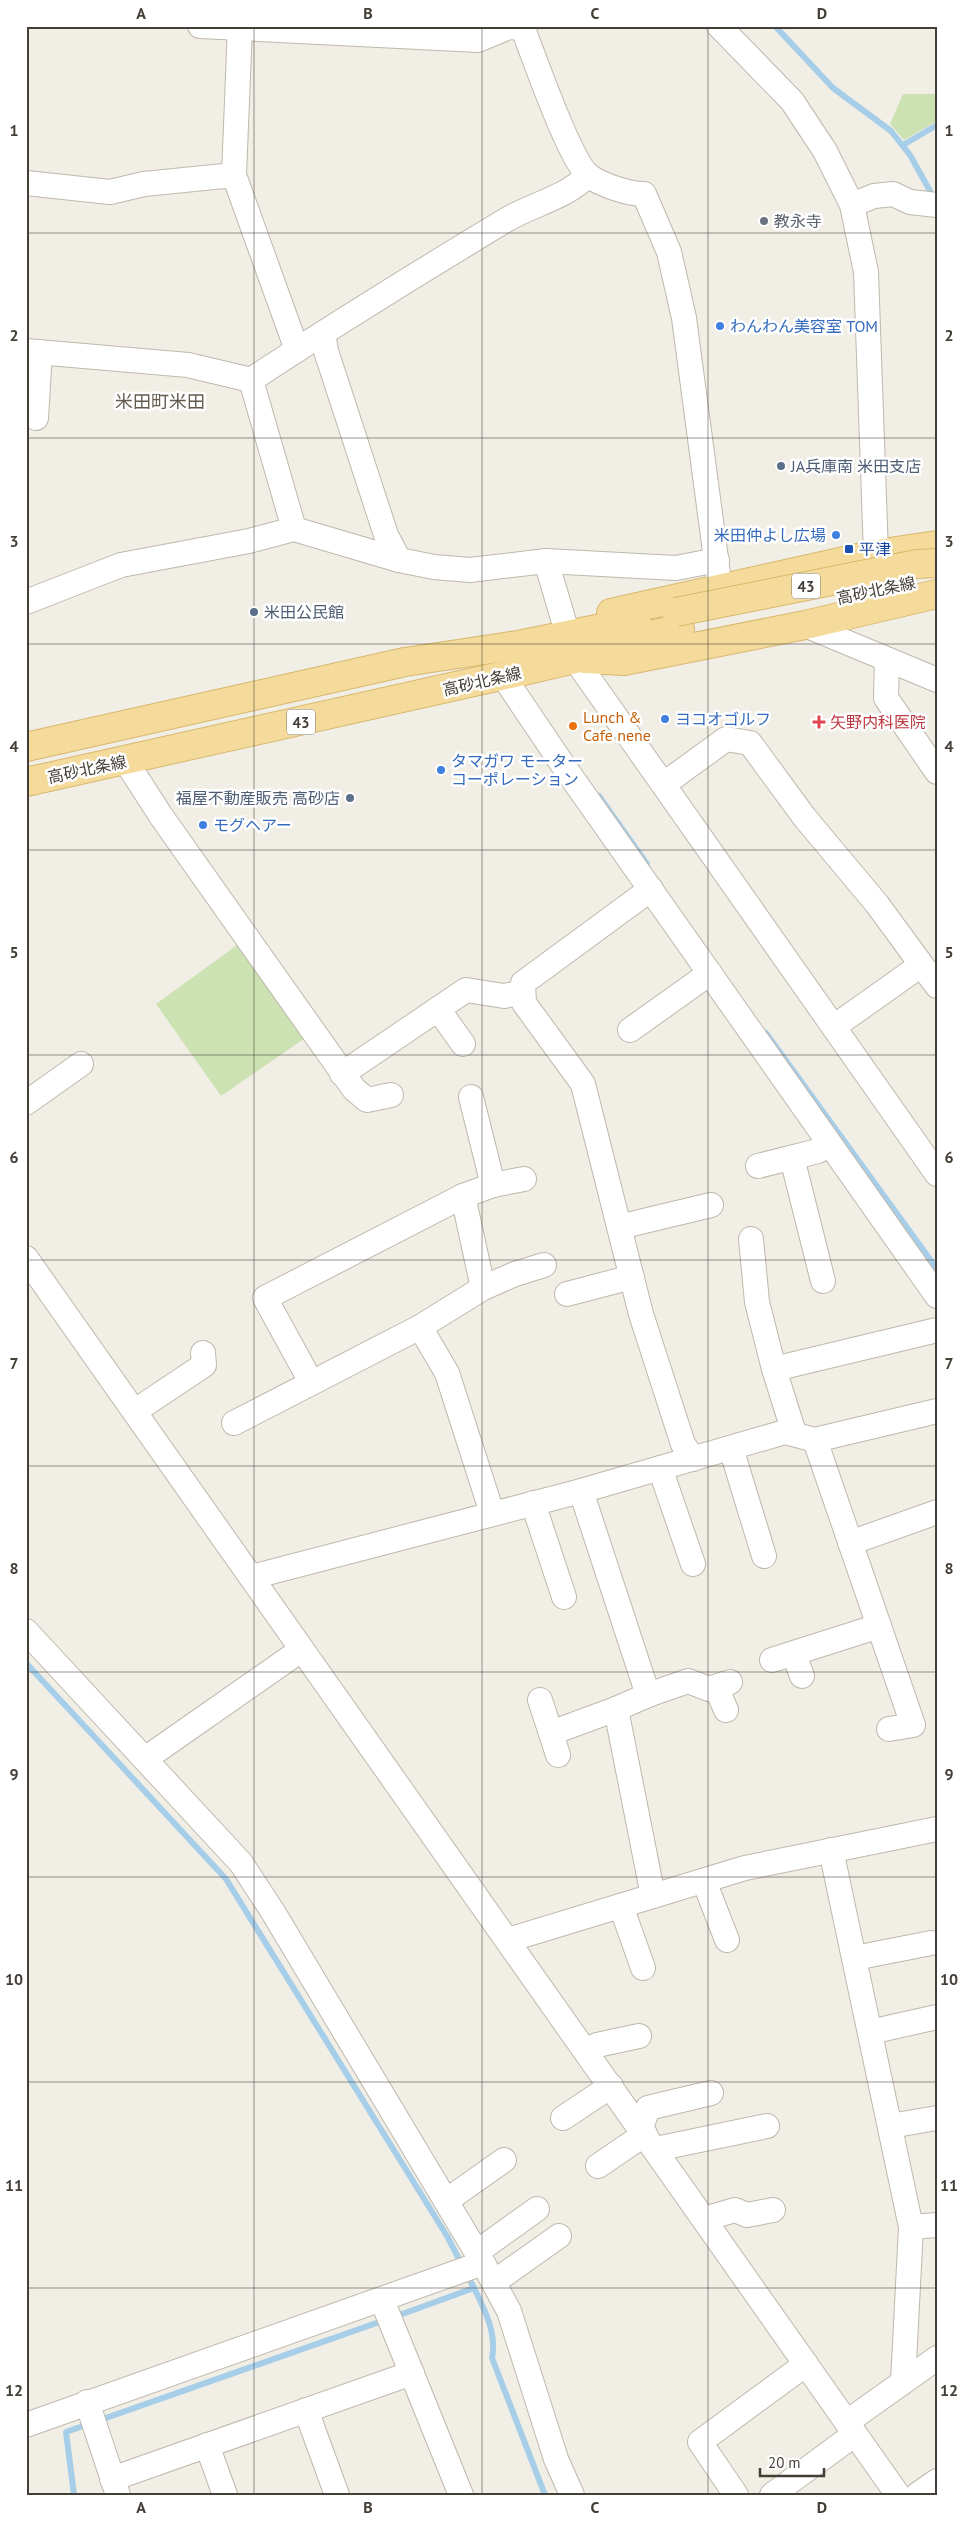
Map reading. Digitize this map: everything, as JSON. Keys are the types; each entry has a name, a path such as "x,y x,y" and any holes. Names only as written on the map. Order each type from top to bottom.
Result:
{"main road":[{"path":"571,647 614,612 876,554 937,544"},
{"name":"高砂北条線","path":"26,747 405,662 518,645 571,647 620,641 678,621 917,564 937,563"},
{"name":"高砂北条線","path":"678,621 937,576"},
{"path":"571,647 624,661 805,625 937,594"},
{"name":"高砂北条線","path":"26,782 504,676 571,647"}],"street":[{"path":"200,26 367,30 478,40 509,27 524,27 572,148 588,175 626,192 644,194 669,252 684,318 717,560 719,588"},
{"path":"719,26 792,101 825,151 852,205 866,272 876,554 886,605"},
{"path":"240,27 234,175 297,350"},
{"path":"26,183 110,192 144,184 234,175"},
{"path":"36,418 33,351 188,364 251,380 388,290 515,214 577,187 588,175"},
{"path":"852,205 874,196 893,194 910,202 937,205"},
{"path":"323,333 326,351 386,535 399,560"},
{"path":"251,380 294,529"},
{"path":"26,602 121,564 249,542 294,529 399,560 434,567 470,570 546,561 676,568 717,560"},
{"path":"546,561 571,647 664,784 937,1174"},
{"path":"805,625 937,680"},
{"path":"887,660 886,698 937,772"},
{"path":"504,676 565,768 937,1296"},
{"path":"664,784 726,739 750,743 805,818 877,904 937,986"},
{"path":"125,760 166,824 342,1074 358,1094 367,1100 391,1095"},
{"path":"651,889 523,983 522,992 524,1002 583,1084 641,1314 683,1444 693,1459"},
{"path":"835,1026 921,965"},
{"path":"630,1030 710,973"},
{"path":"342,1074 466,990 504,996 522,992"},
{"path":"438,1009 463,1044"},
{"path":"26,1103 81,1064"},
{"path":"471,1097 493,1185"},
{"path":"758,1166 818,1150 829,1144"},
{"path":"792,1158 823,1281"},
{"path":"311,1382 265,1298 463,1196 493,1185 524,1179"},
{"path":"463,1196 483,1288"},
{"path":"620,1227 711,1205"},
{"path":"751,1239 757,1302 774,1369 805,1436 850,1543 913,1725 889,1729"},
{"path":"26,1258 898,2495"},
{"path":"234,1423 420,1327 483,1288 515,1274 544,1265"},
{"path":"567,1294 632,1276"},
{"path":"420,1327 447,1373 492,1513"},
{"path":"774,1369 937,1330"},
{"path":"134,1411 204,1365 202,1352"},
{"path":"252,1577 582,1490 785,1432 805,1436 937,1411"},
{"path":"731,1448 764,1556"},
{"path":"660,1468 693,1564"},
{"path":"582,1490 648,1695"},
{"path":"532,1503 564,1597"},
{"path":"850,1543 937,1512"},
{"path":"789,1663 878,1626"},
{"path":"26,1631 241,1863 485,2266 509,2311 556,2458 572,2495"},
{"path":"145,1760 301,1650"},
{"path":"552,1733 688,1681 709,1690 723,1684 726,1710"},
{"path":"540,1700 558,1755"},
{"path":"616,1709 653,1896"},
{"path":"508,1940 704,1880 782,1859 937,1829"},
{"path":"831,1850 911,2227 902,2382"},
{"path":"704,1880 727,1940"},
{"path":"621,1906 642,1968"},
{"path":"854,1958 931,1943"},
{"path":"870,2032 937,2017"},
{"path":"586,2051 597,2045 639,2036"},
{"path":"563,2118 611,2086"},
{"path":"647,2137 648,2108 711,2093"},
{"path":"890,2126 937,2118"},
{"path":"598,2166 647,2137 767,2126"},
{"path":"446,2201 504,2160"},
{"path":"485,2266 536,2209"},
{"path":"704,2219 734,2210 747,2215 773,2210"},
{"path":"911,2227 937,2225"},
{"path":"26,2425 87,2402 387,2313 485,2266 559,2236"},
{"path":"387,2313 461,2495"},
{"path":"772,2495 902,2382 937,2358"},
{"path":"736,2495 700,2442 806,2364"},
{"path":"87,2402 115,2487 207,2445 412,2372"},
{"path":"306,2410 336,2495"},
{"path":"207,2445 225,2495"},
{"path":"918,2495 937,2481"}],"green space":[{"path":"903,94 937,94 937,121 904,140 890,124"},
{"path":"244,940 311,1034 221,1096 156,1004"}],"waterway":[{"path":"775,26 833,88 891,131 910,155 930,191"},
{"path":"903,145 937,125"},
{"path":"599,796 647,864"},
{"path":"766,1033 937,1269"},
{"path":"26,1663 226,1879 447,2236 474,2288 394,2317"},
{"path":"474,2288 486,2313 491,2331 493,2340 492,2358 545,2495"},
{"path":"74,2495 66,2432 385,2320"}],"place":[{"name":"教永寺","path":"764,221"},
{"name":"わんわん美容室 TOM","path":"720,326"},
{"name":"JA兵庫南 米田支店","path":"781,466"},
{"name":"米田仲よし広場","path":"836,535"},
{"name":"平津","path":"849,549"},
{"name":"米田公民館","path":"254,612"},
{"name":"ヨコオゴルフ","path":"665,719"},
{"name":"矢野内科医院","path":"819,722"},
{"name":"Lunch & Cafe nene","path":"573,726"},
{"name":"タマガワ モーター コーポレーション","path":"441,770"},
{"name":"福屋不動産販売 高砂店","path":"350,798"},
{"name":"モグヘアー","path":"203,825"}],"district":[{"name":"米田町米田","path":"160,401"}]}
